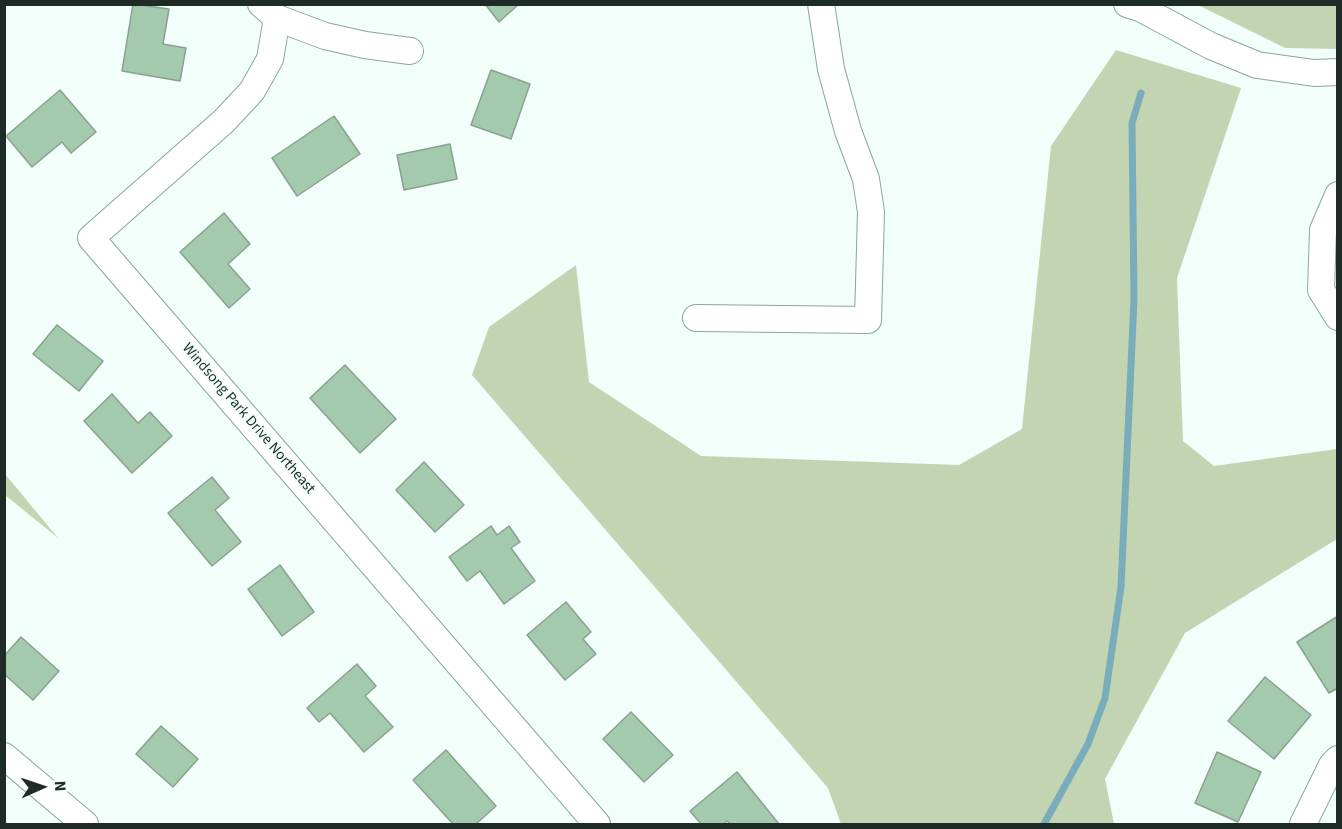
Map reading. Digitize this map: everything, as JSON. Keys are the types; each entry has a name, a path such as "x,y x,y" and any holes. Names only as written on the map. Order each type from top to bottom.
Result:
{"street":[{"path":"696,318 868,320 871,212 866,180 845,121 831,69 820,4"},
{"path":"1127,4 1140,8 1211,46 1257,65 1314,73 1338,72"},
{"path":"269,11 325,36 365,45 410,51"},
{"name":"Windsong Park Drive Northeast","path":"269,11 270,59 252,91 224,121 91,238 597,825"},
{"path":"1338,195 1323,230 1321,290 1338,317"},
{"path":"4,756 85,825"},
{"path":"1303,825 1332,765 1338,759"}],"green space":[{"path":"1198,5 1337,5 1337,49 1285,48"},
{"path":"1116,50 1241,88 1177,278 1183,441 1214,466 1337,449 1337,539 1185,633 1105,779 1114,824 841,824 828,788 472,375 489,327 576,265 589,382 701,456 959,465 1022,429 1051,146"},
{"path":"5,474 58,538 5,495"}],"building":[{"path":"133,4 169,9 163,44 186,48 180,81 122,71"},
{"path":"485,4 519,4 499,22"},
{"path":"491,70 530,84 511,139 471,125"},
{"path":"60,90 96,132 71,153 62,142 32,167 6,136"},
{"path":"334,116 360,154 297,196 272,158"},
{"path":"450,144 457,179 404,190 397,155"},
{"path":"224,213 250,244 228,264 250,289 229,308 180,252"},
{"path":"57,325 103,361 79,391 33,354"},
{"path":"345,365 396,419 360,453 310,398"},
{"path":"112,394 138,423 150,412 172,436 132,473 84,421"},
{"path":"424,462 464,505 435,532 396,490"},
{"path":"212,477 229,498 215,510 241,542 212,566 168,513"},
{"path":"491,526 497,535 509,526 520,542 511,548 535,581 504,604 480,571 467,581 449,557"},
{"path":"280,565 314,612 282,636 248,589"},
{"path":"566,602 591,632 583,639 596,654 565,680 527,635"},
{"path":"1338,616 1338,688 1329,693 1297,642"},
{"path":"21,637 59,671 33,700 4,674 4,656"},
{"path":"357,664 376,686 365,696 393,727 364,752 330,713 319,722 307,708"},
{"path":"1265,677 1311,715 1274,759 1228,721"},
{"path":"631,712 673,755 644,782 603,739"},
{"path":"161,726 198,759 173,787 136,754"},
{"path":"446,750 496,806 476,824 453,824 413,780"},
{"path":"1217,752 1261,772 1238,822 1195,803"},
{"path":"737,772 779,824 730,824 727,821 723,824 701,824 690,811"}],"waterway":[{"path":"1044,824 1088,744 1105,698 1121,587 1134,299 1132,123 1141,93"}]}
